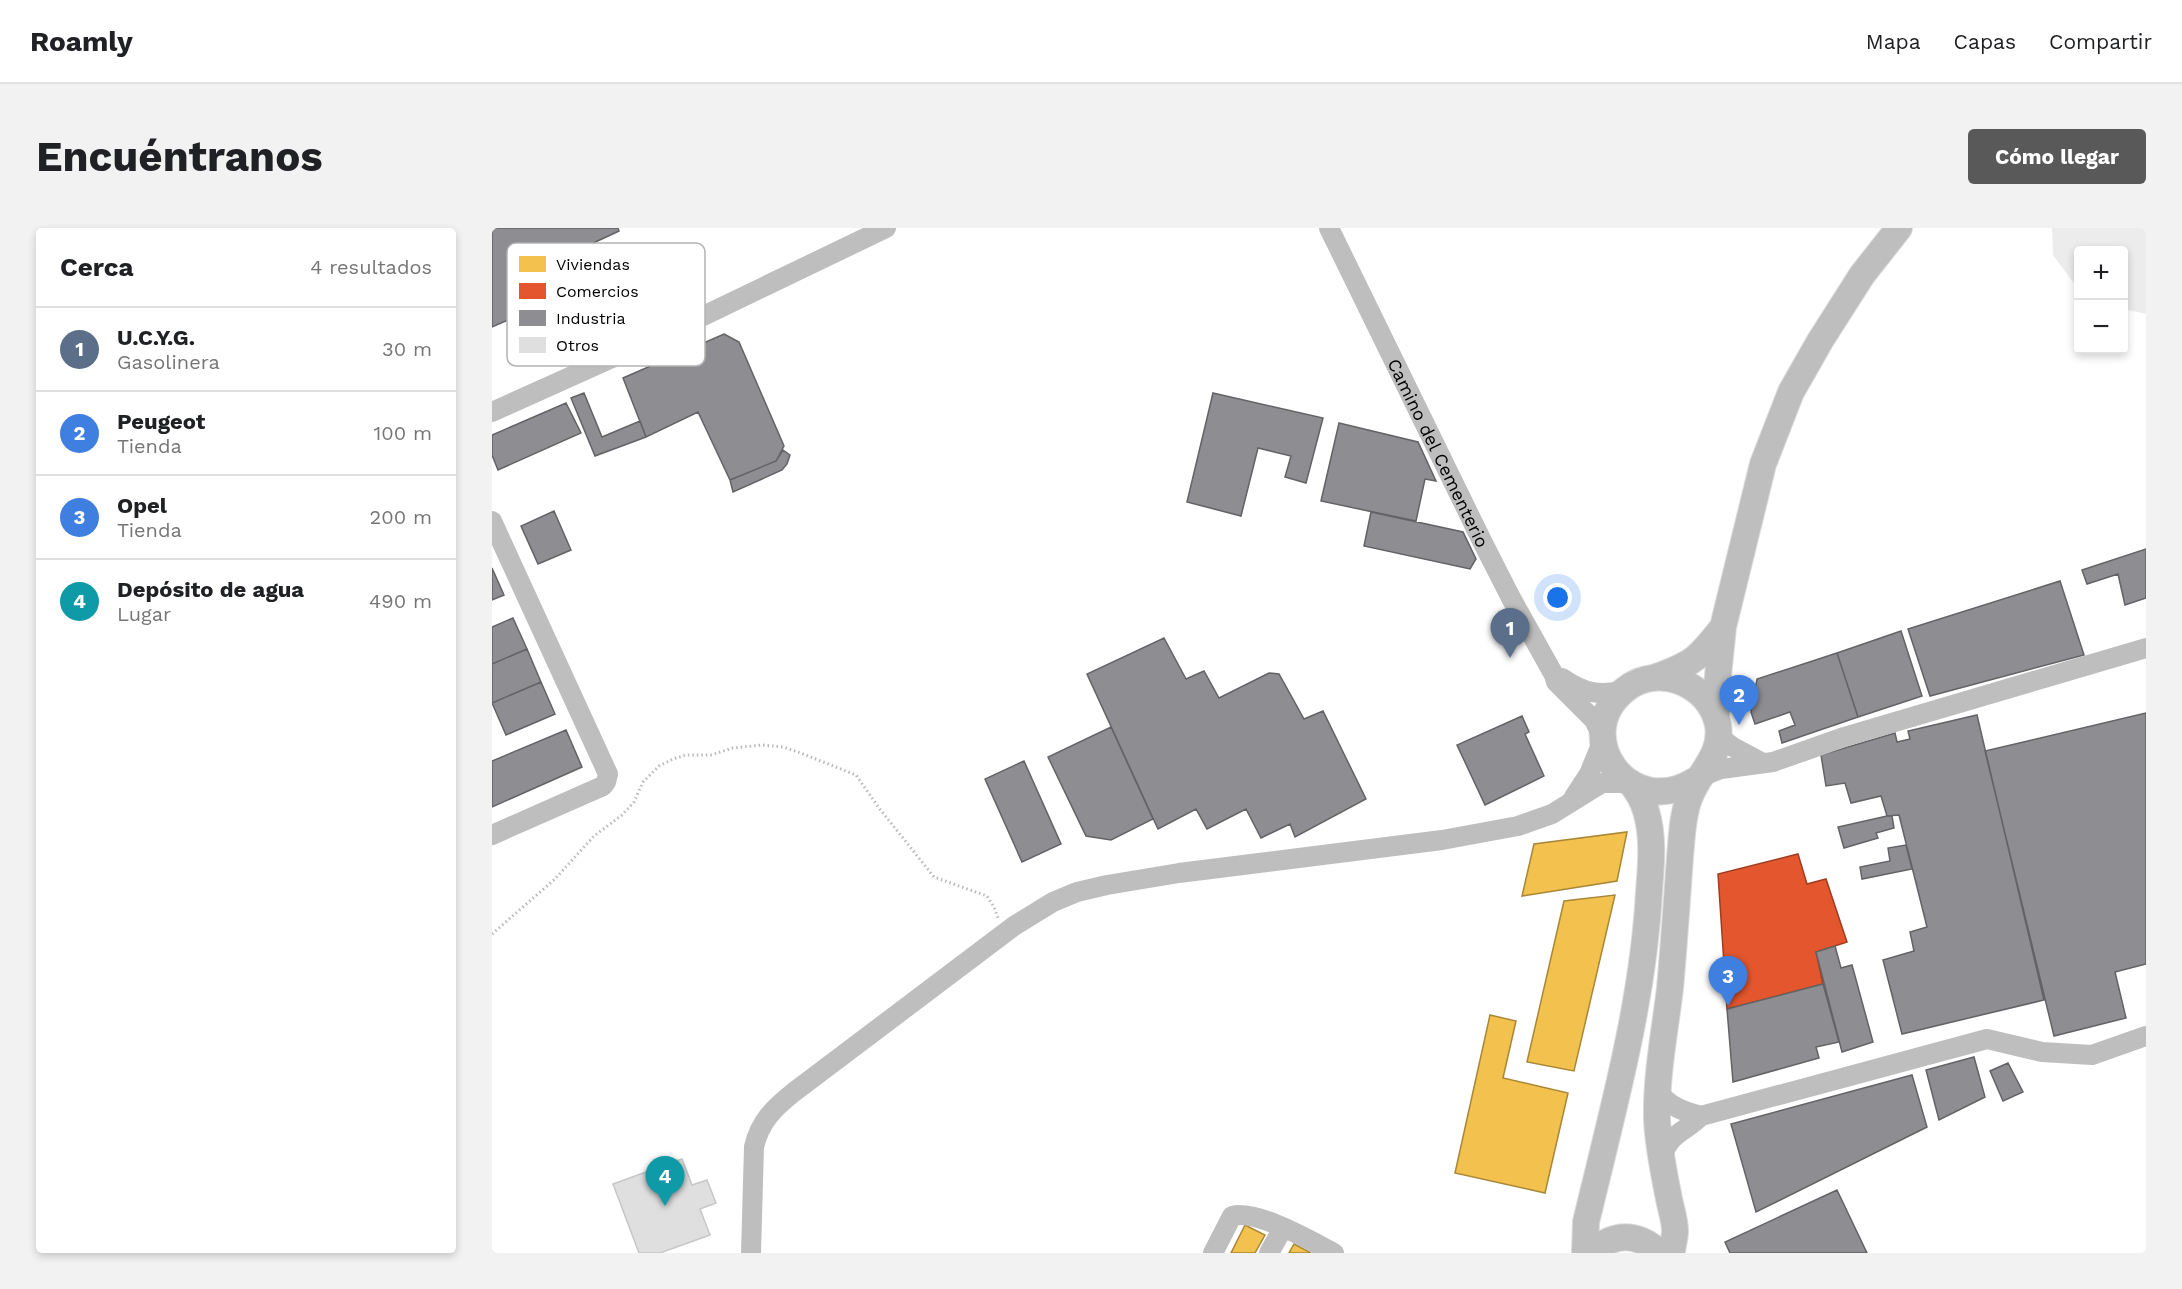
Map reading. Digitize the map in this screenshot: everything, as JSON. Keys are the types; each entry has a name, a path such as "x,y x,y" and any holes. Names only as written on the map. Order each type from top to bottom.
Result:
{"main road":[{"path":"1724,627 1692,662 1644,679 1626,689 1611,706 1606,717 1603,739 1606,753 1612,765 1630,783 1641,789 1664,792 1686,786 1708,768 1716,753 1724,627 1763,464 1791,392 1820,341 1862,275 1899,228"},
{"path":"1655,677 1674,679 1692,686 1702,695 1717,727"},
{"path":"1676,1246 1657,1118 1658,1092 1670,988 1684,817 1697,779"},
{"path":"1574,1253 1586,1222 1629,1038 1644,955 1651,866 1650,836 1646,811 1641,798 1630,783"},
{"path":"1585,1253 1586,1222"},
{"path":"1591,1253 1601,1244 1626,1237 1651,1244 1660,1253"}],"street":[{"path":"705,315 886,228"},
{"name":"Camino del Cementerio","path":"1329,228 1486,550 1556,682 1594,720 1603,739"},
{"path":"492,412 594,366"},
{"path":"492,521 608,774 603,786 492,835"},
{"path":"1697,779 1721,769 1763,763 2146,648"},
{"path":"1554,675 1573,686 1592,693 1613,693 1626,689"},
{"path":"1717,727 1733,747 1763,763"},
{"path":"1571,802 1589,774 1603,739"},
{"path":"752,1253 754,1147 757,1135 769,1114 794,1092 1004,933 1037,911 1077,892 1107,885 1179,873 1442,840 1518,826 1551,814 1602,783 1630,783"},
{"path":"1662,1157 1665,1148 1676,1134 1701,1116 1987,1039 2042,1052 2092,1055 2146,1036"},
{"path":"1658,1092 1677,1108 1701,1116"},
{"path":"1213,1253 1232,1216 1241,1214 1282,1228 1329,1252"},
{"path":"1269,1253 1282,1228"}],"path":[{"path":"492,934 555,879 567,863 594,836 622,815 634,802 643,782 659,766 686,756 711,755 733,748 762,745 783,747 856,775 934,877 987,896 1004,933"}],"shaded area":[{"path":"2052,228 2146,228 2146,314 2128,310 2128,246 2074,246 2074,284 2053,255"}],"building: Viviendas":[{"path":"1627,832 1617,881 1522,896 1534,844"},
{"path":"1615,895 1574,1071 1527,1062 1564,901"},
{"path":"1490,1015 1516,1021 1503,1078 1568,1093 1545,1193 1455,1173"},
{"path":"1245,1225 1265,1235 1255,1253 1231,1253"},
{"path":"1294,1244 1311,1253 1289,1253"}],"building: Comercios":[{"path":"1798,854 1807,884 1826,879 1847,942 1816,952 1823,984 1727,1009 1718,874"}],"building: Industria":[{"path":"492,228 618,228 619,231 593,243 507,243 507,320 492,327"},
{"path":"724,334 739,342 784,446 776,461 730,480 698,412 646,437 623,378 651,366 705,366 705,342"},
{"path":"584,393 602,437 640,421 646,437 595,456 571,398"},
{"path":"1213,393 1323,418 1306,483 1285,477 1291,456 1258,448 1241,516 1187,502"},
{"path":"566,403 581,433 498,470 492,455 492,435"},
{"path":"1339,423 1418,442 1436,481 1425,479 1416,521 1321,501"},
{"path":"783,450 790,455 782,470 733,492 730,480 776,461"},
{"path":"554,511 571,550 538,564 521,526"},
{"path":"1371,512 1463,532 1476,559 1470,569 1364,546"},
{"path":"2146,549 2146,598 2125,605 2118,574 2087,584 2082,570"},
{"path":"492,568 504,595 492,600"},
{"path":"2060,581 2084,655 1930,696 1908,629"},
{"path":"513,618 527,649 492,664 492,627"},
{"path":"1901,631 1922,696 1858,717 1837,653"},
{"path":"1164,638 1186,679 1204,671 1219,698 1269,673 1279,674 1304,719 1323,711 1366,799 1295,837 1290,824 1261,838 1246,809 1207,829 1196,809 1158,829 1087,674"},
{"path":"527,649 541,682 492,703 492,664"},
{"path":"1837,653 1858,717 1782,743 1779,731 1795,725 1790,712 1755,724 1751,712 1757,679"},
{"path":"541,682 555,714 506,735 492,703"},
{"path":"2146,713 2146,964 2115,972 2126,1018 2054,1036 1985,751"},
{"path":"1977,715 2044,1000 1902,1034 1883,960 1914,951 1910,932 1927,927 1899,815 1887,816 1881,796 1851,803 1845,783 1826,786 1821,755 1895,733 1897,742 1910,739 1908,731"},
{"path":"1522,716 1529,732 1525,734 1544,776 1485,805 1457,745"},
{"path":"1111,727 1153,819 1111,840 1086,836 1048,757"},
{"path":"566,730 582,767 492,807 492,761"},
{"path":"1024,761 1061,844 1022,862 985,779"},
{"path":"1892,816 1894,828 1876,833 1878,838 1844,848 1838,827"},
{"path":"1906,845 1912,869 1862,879 1860,867 1890,861 1888,848"},
{"path":"1835,946 1841,968 1852,965 1873,1042 1842,1052 1816,952"},
{"path":"1823,984 1839,1042 1816,1047 1819,1058 1733,1082 1727,1009"},
{"path":"1974,1057 1985,1097 1939,1120 1926,1070"},
{"path":"2008,1063 2023,1092 2003,1101 1990,1071"},
{"path":"1912,1075 1927,1127 1756,1212 1731,1124"},
{"path":"1837,1190 1867,1253 1730,1253 1725,1242"}],"building: Otros":[{"path":"682,1159 692,1185 707,1180 716,1203 700,1209 710,1235 660,1253 639,1253 613,1184"}],"place":[{"name":"U.C.Y.G.","path":"1510,658"},
{"name":"Peugeot","path":"1739,725"},
{"name":"Opel","path":"1728,1006"},
{"name":"Depósito de agua","path":"665,1206"}]}
